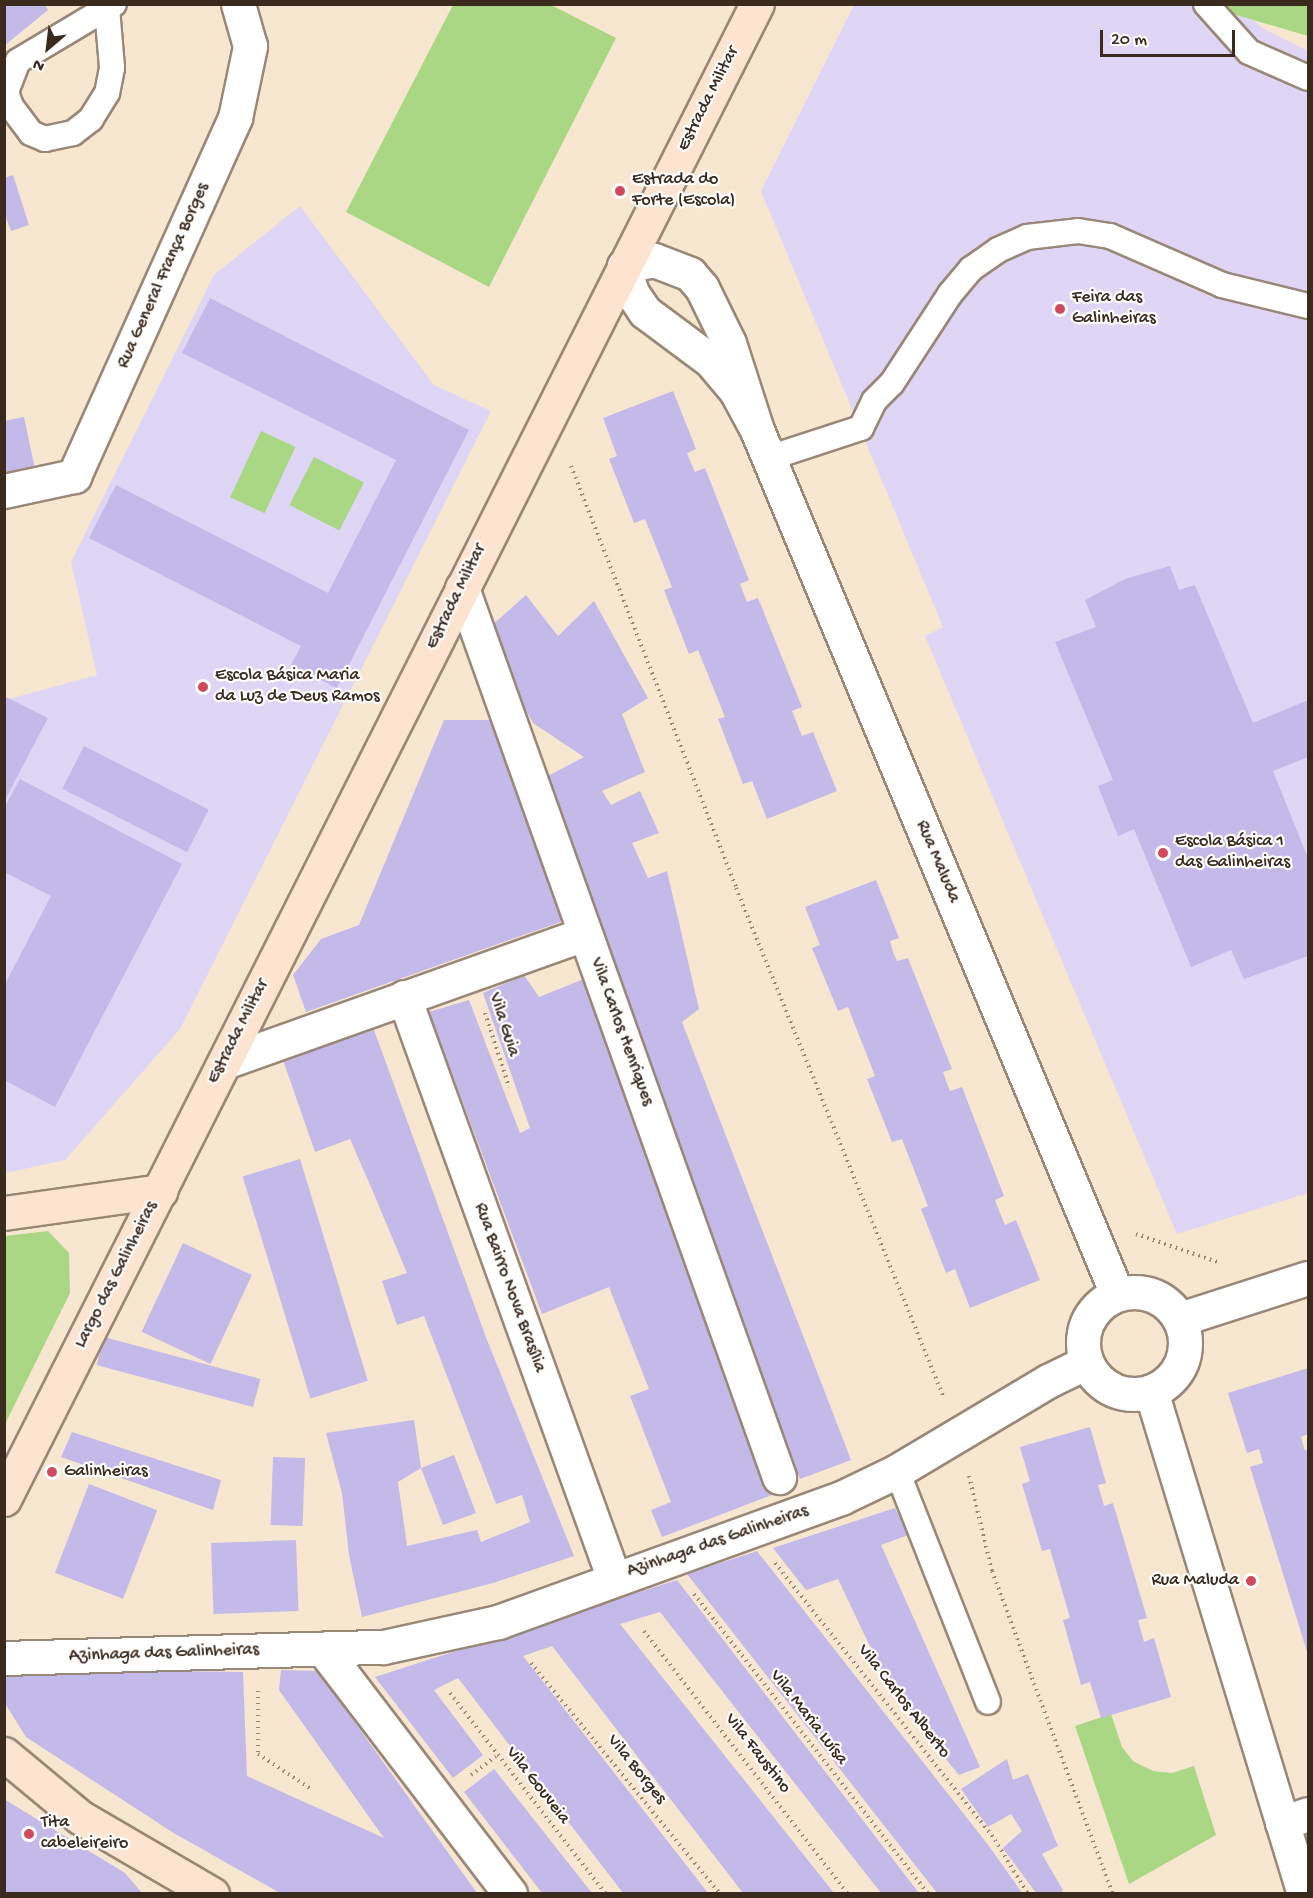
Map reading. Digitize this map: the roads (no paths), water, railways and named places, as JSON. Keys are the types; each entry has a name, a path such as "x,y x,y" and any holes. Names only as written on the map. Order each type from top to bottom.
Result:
{"street":[{"name":"Rua General França Borges","path":"4,491 74,476 235,118 250,46 238,4"},
{"name":"Estrada Militar","path":"160,1191 757,4"},
{"path":"654,260 671,264 690,274 702,288 729,343 763,444 736,391 711,362 645,312 632,293 624,266 654,260"},
{"name":"Rua Maluda","path":"763,444 1117,1294"},
{"name":"Vila Carlos Henriques","path":"462,588 779,1477"},
{"path":"225,1062 471,972 585,934"},
{"name":"Rua Bairro Nova Brasília","path":"404,997 614,1579"},
{"name":"Largo das Galinheiras","path":"4,1214 160,1191"},
{"name":"Largo das Galinheiras","path":"4,1499 160,1191"},
{"path":"1180,1319 1308,1278"},
{"path":"1146,1293 1171,1307 1180,1319 1185,1341 1182,1362 1174,1375 1150,1391 1133,1394 1116,1391 1100,1382 1087,1362 1083,1334 1090,1317 1101,1303 1117,1294 1146,1293"},
{"name":"Azinhaga das Galinheiras","path":"4,1658 383,1647 498,1622 667,1558 750,1532 841,1498 897,1471 1087,1362"},
{"path":"1150,1391 1295,1818 1304,1893"},
{"path":"323,1649 510,1893"},
{"path":"4,1754 80,1817 212,1893"}],"lane":[{"path":"1206,4 1249,52 1308,78"},
{"path":"111,6 112,68 107,93 91,119 73,133 45,139 31,133 11,106 6,92 18,61 111,6"},
{"path":"763,444 861,428 874,401 892,383 950,294 971,269 998,250 1028,237 1078,231 1110,236 1222,285 1308,306"},
{"path":"897,1471 988,1701"}],"place":[{"name":"Estrada do Forte (Escola)","path":"620,191"},
{"name":"Feira das Galinheiras","path":"1060,309"},
{"name":"Escola Básica Maria da Luz de Deus Ramos","path":"203,687"},
{"name":"Escola Básica 1 das Galinheiras","path":"1163,853"},
{"name":"Galinheiras","path":"52,1472"},
{"name":"Rua Maluda","path":"1251,1581"},
{"name":"Tita cabeleireiro","path":"29,1834"}]}
